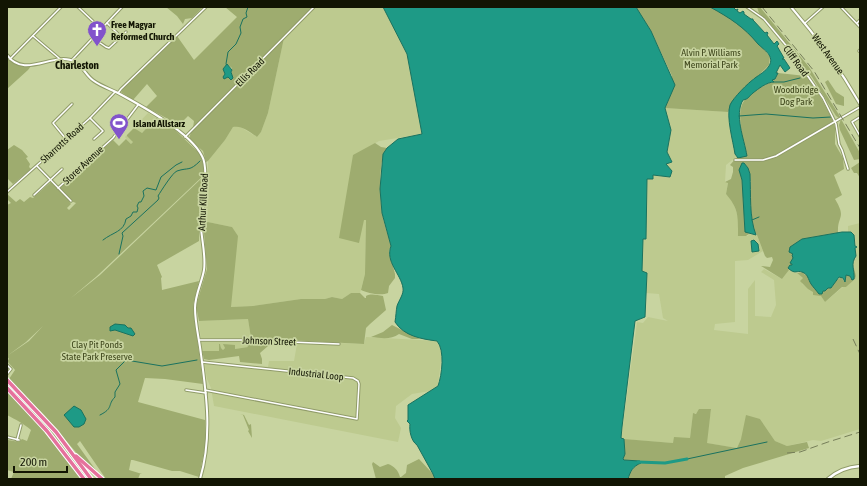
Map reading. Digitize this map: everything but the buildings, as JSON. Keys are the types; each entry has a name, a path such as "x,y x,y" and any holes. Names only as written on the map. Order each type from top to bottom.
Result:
{"highway":[{"path":"7,380 39,413 70,449 91,479"},
{"path":"7,388 47,431 84,479"},
{"path":"70,449 102,479"}],"main road":[{"path":"828,479 846,468 860,466"}],"street":[{"path":"10,59 61,7"},
{"path":"78,7 101,29"},
{"path":"7,55 16,63 24,65 41,64 60,59 72,60 122,7"},
{"path":"118,93 206,7"},
{"name":"Ellis Road","path":"185,137 314,7"},
{"name":"Cliff Road","path":"747,7 764,19 818,90 835,122 839,144 848,169"},
{"name":"West Avenue","path":"791,7 831,57 860,105"},
{"path":"805,23 823,7"},
{"path":"842,7 860,27"},
{"path":"856,23 860,20"},
{"path":"106,23 121,37"},
{"path":"93,38 106,48 109,48 126,32"},
{"path":"33,36 60,59"},
{"name":"Arthur Kill Road","path":"72,60 78,64 93,81 118,93 169,123 201,154 205,167 201,218 204,265 195,306 206,392 208,434 200,479"},
{"name":"Sharrotts Road","path":"7,192 90,118 115,92"},
{"path":"66,139 53,123 72,104"},
{"name":"Storer Avenue","path":"58,188 113,138 138,105"},
{"path":"735,160 763,160 776,156 835,122 860,105"},
{"path":"860,117 852,122 860,136"},
{"path":"90,118 103,131 94,139"},
{"path":"37,166 71,201"},
{"path":"34,195 62,169"},
{"name":"Johnson Street","path":"199,340 256,340 339,344"},
{"name":"Industrial Loop","path":"186,390 225,394 357,419 359,384 357,380 353,378 202,362"},
{"path":"7,365 11,369 7,374"},
{"path":"7,437 18,440 21,425"}],"shaded area":[{"path":"315,7 383,7 407,54 422,134 379,141 353,156 364,220 366,220 365,274 360,293 351,293 342,299 332,297 325,299 301,299 253,306 230,307 235,257 232,227 203,221 208,161 225,140 233,127 236,126 242,128 257,137 261,132 268,113 284,38"},
{"path":"665,108 728,112 736,157 726,165 725,182 728,182 726,194 733,202 738,217 738,236 748,236 749,234 757,235 763,251 748,260 735,261 735,322 715,324 714,330 748,334 748,289 755,280 755,316 771,317 776,305 774,280 761,272 764,269 782,279 789,270 797,273 803,278 802,284 821,296 825,302 843,287 846,287 851,282 855,271 853,264 856,258 854,251 856,247 855,239 853,233 848,232 848,226 860,223 860,429 821,441 813,440 787,446 775,441 760,419 741,439 737,448 706,443 711,410 693,414 690,438 673,443 621,439 637,322 643,323 648,317 668,321 663,318 659,294 646,293 647,273 642,271 643,239 646,238 647,178 653,175 669,177 666,164 672,162 667,152 671,130"},
{"path":"148,113 156,118 131,144 125,137"},
{"path":"248,319 251,338 246,344 248,347 235,349 224,344 225,348 223,350 219,344 219,351 202,351 199,321"},
{"path":"366,337 437,341 440,344 442,352 438,386 430,391 412,394 396,406 395,418 401,428 398,442 214,406 204,361 268,367 269,361 294,361 297,344 364,344"}],"green space":[{"path":"166,7 203,7 192,18 185,19 183,24 177,16"},
{"path":"225,7 313,7 193,128 194,121 188,116 177,127 168,119 146,107 157,96 147,84 133,100 121,92 125,86 177,36 194,60 237,17","holes":["227,64 232,68 232,75 230,78 224,76"]},
{"name":"Alvin P. Williams Memorial Park","path":"636,7 710,7 722,13 744,28 770,57 769,65 735,97 728,112 665,108 672,90 672,76 651,31"},
{"path":"757,7 760,7 809,67 841,118 836,116 812,77 770,24 759,13"},
{"path":"284,38 268,113 261,132 257,137 243,128 233,127 225,140 206,162 203,151 189,139 191,132"},
{"path":"8,59 15,64 31,66 7,89"},
{"name":"Woodbridge Dog Park","path":"778,73 806,76 817,91 831,116 835,127 835,144 843,158 844,169 834,175 842,195 835,199 839,205 841,214 838,233 802,239 790,247 793,255 793,264 788,268 789,270 782,279 761,266 770,267 773,260 772,257 767,258 765,256 757,235 753,229 750,197 751,185 748,168 744,163 741,173 745,231 749,234 746,236 738,236 736,209 726,194 728,183 725,182 731,179 733,167 730,165 737,157 744,156 745,153 740,115 743,102 753,92 773,82 772,80 775,79"},
{"path":"828,80 836,92 844,97 844,106 836,104 825,82"},
{"name":"Clay Pit Ponds State Park Preserve","path":"156,118 174,129 200,154 204,167 204,175 97,276 71,298 100,275 203,177 200,204 199,241 157,265 162,277 162,290 199,281 193,305 203,384 145,378 138,402 205,420 205,446 199,477 180,471 172,471 131,460 129,470 142,474 140,474 138,479 106,479 80,441 77,444 100,476 80,457 45,416 9,379 15,370 7,361 9,359 7,356 7,205 11,203 7,199 7,194 16,202 20,199 24,202 30,197 33,198 51,182 68,199 71,204 67,208 69,210 76,203 71,201 60,189 113,140 119,146 126,139 131,144 133,142 127,135 134,128 142,133","holes":["43,326 29,341 7,356 26,342"]},
{"path":"841,119 860,153 860,159 854,160 840,130 839,125"},
{"path":"375,143 381,147 387,148 382,160 380,179 381,198 382,213 391,246 389,251 395,274 395,278 389,286 388,293 382,294 370,293 361,290 365,274 366,220 364,220 359,243 339,238 353,155"},
{"path":"14,145 22,150 28,157 26,158 31,169 13,184 7,178 7,150"},
{"path":"860,162 860,178 851,168"},
{"path":"203,221 232,227 238,236 231,307 253,306 301,299 325,299 332,297 342,299 351,293 360,293 365,298 366,296 374,294 383,296 386,310 366,328 364,344 251,338 248,319 199,321 196,306 207,269"},
{"path":"854,266 856,276 855,279 846,287 842,287 825,302 821,296 813,295 813,292 800,281 803,278 797,273 803,272 807,275 811,284 816,288 819,294 832,287 841,277 844,281 846,275 850,276 850,279 854,272"},
{"path":"392,325 420,339 412,339 399,334 389,338 371,337 383,332"},
{"path":"247,342 269,343 268,346 260,353 262,364 240,362 239,356 209,360 204,359 202,351 219,351 219,344 223,350 225,348 223,344 235,345 235,349 248,347 246,344"},
{"path":"7,382 48,425 89,479 86,479 52,434 7,386"},
{"path":"7,391 37,423 82,479 11,479 14,472 7,470 8,440 19,442 22,439 27,441 31,430 7,415"},
{"path":"699,409 711,409 707,443 737,448 741,439 746,415 760,419 775,441 787,446 807,442 809,448 743,468 725,476 725,479 628,479 630,473 640,461 624,460 624,439 673,443 674,437 690,438 693,413 696,414"},
{"path":"240,414 244,415 249,425 251,424 252,438 243,415"},
{"path":"419,459 433,474 435,479 376,479 372,464 373,462 380,467 388,464 392,466 397,470 401,477 406,473 407,465"}],"water":[{"path":"383,7 636,7 651,31 675,85 665,108 671,130 667,152 672,162 666,164 672,171 670,177 653,175 653,179 647,179 646,239 643,239 642,271 647,273 645,317 635,321 621,438 624,439 625,454 623,459 640,461 641,463 632,470 628,479 435,479 417,445 413,441 410,432 410,424 407,421 408,405 438,386 442,369 442,356 440,345 437,341 419,338 408,334 395,322 397,306 402,295 403,288 390,257 391,246 382,213 380,189 383,154 387,148 398,139 422,134 407,54"},
{"path":"710,7 733,7 736,10 738,9 737,11 740,13 743,11 744,14 753,19 765,33 768,33 767,35 774,44 777,41 779,44 777,46 784,58 782,59 784,59 790,68 785,72 780,65 775,79 772,80 774,82 768,83 743,100 739,113 740,127 747,156 738,158 735,154 730,129 730,105 752,80 768,68 771,59 766,51 742,28"},
{"path":"227,64 232,70 231,72 233,78 231,80 228,77 224,79 223,77 225,74 223,69"},
{"path":"742,163 744,163 748,168 750,174 751,213 756,235 745,232 742,180 739,170"},
{"path":"842,232 851,232 854,235 855,246 857,247 855,248 856,256 853,262 854,279 852,280 850,276 846,275 845,282 843,278 839,277 831,288 823,291 822,294 819,294 811,284 806,274 792,271 788,268 792,265 790,263 793,258 793,254 789,252 790,247 802,239"},
{"path":"754,240 758,244 759,251 752,252 751,241"},
{"path":"115,324 125,325 128,328 131,328 135,334 133,336 115,330 110,331 110,327"},
{"path":"74,406 81,410 86,419 84,424 79,427 74,427 64,415"}],"waterway":[{"path":"226,64 228,52 236,44 241,33 240,27 243,19 247,17 246,13 248,7"},
{"path":"774,82 784,82 800,78"},
{"path":"739,116 766,114 813,118 831,117"},
{"path":"119,254 123,236 122,233 158,200 158,196 175,172 191,168 200,161"},
{"path":"103,240 123,227 126,219 131,216 133,212 137,212 137,206 144,196 143,191 147,188 156,190 161,177 182,162"},
{"path":"752,220 759,217"},
{"path":"100,415 109,408 115,397 115,392 120,384 116,370 126,360 162,366 197,360"},
{"path":"687,459 767,442"},
{"path":"638,462 665,463 687,459"}],"railway":[{"path":"762,7 814,71 860,148"},
{"path":"853,339 860,354"},
{"path":"787,453 800,452 860,432"}],"place":[{"name":"Free Magyar Reformed Church","path":"97,47"},
{"name":"Island Allstarz","path":"119,140"}],"district":[{"name":"Charleston","path":"77,65"}]}
